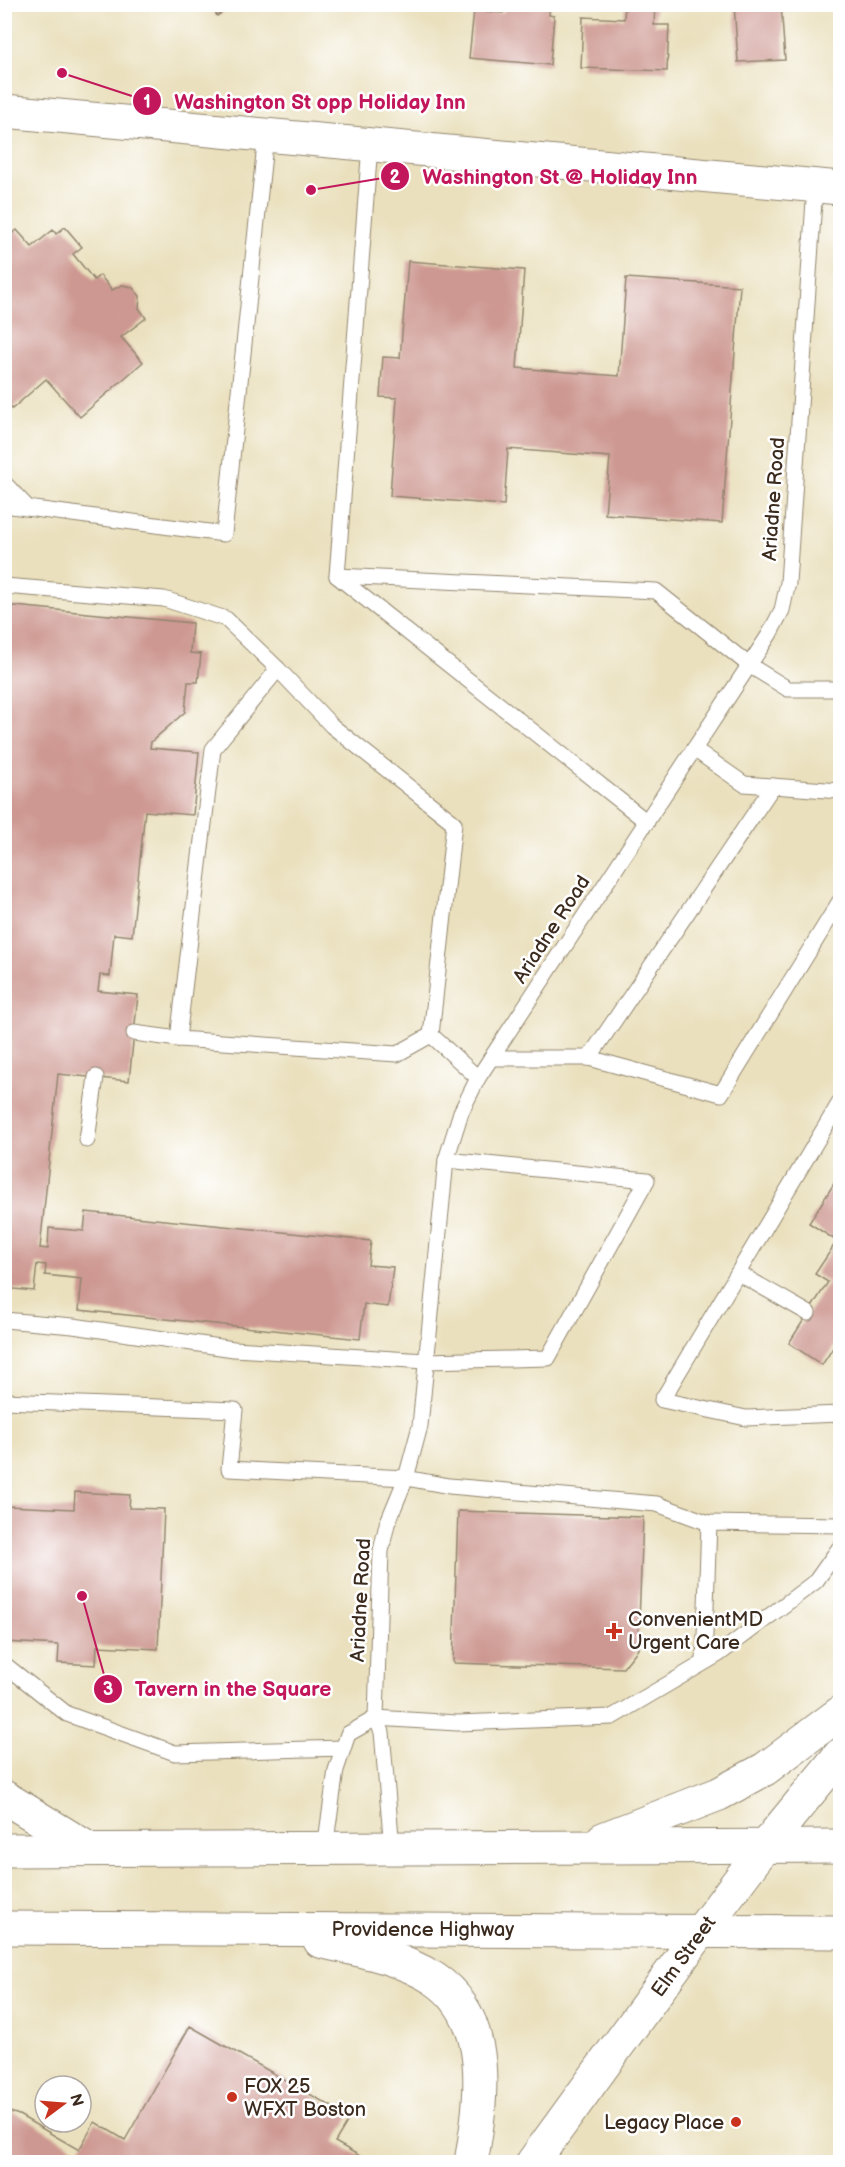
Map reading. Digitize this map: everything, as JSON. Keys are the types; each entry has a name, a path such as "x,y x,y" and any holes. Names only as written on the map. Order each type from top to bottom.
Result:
{"main road":[{"path":"7,111 828,187"},
{"path":"583,1847 719,1794 765,1768 840,1713"},
{"name":"Elm Street","path":"533,2163 701,1931 765,1846 840,1755"},
{"path":"4,1797 89,1849"},
{"path":"4,1850 840,1846"},
{"name":"Providence Highway","path":"4,1928 840,1932"},
{"path":"272,1929 399,1962 433,1978 456,1999 470,2021 477,2050 480,2078 479,2112 471,2163"}],"lane":[{"path":"4,505 224,534 266,135"},
{"path":"338,576 370,145"},
{"name":"Ariadne Road","path":"392,1848 382,1732 376,1718 381,1551 387,1524 406,1478 420,1426 446,1160 461,1112 478,1078 769,635 782,610 789,583 828,187"},
{"path":"4,483 28,508"},
{"path":"338,576 656,591 749,665 788,688 840,689"},
{"path":"338,576 647,822"},
{"path":"4,586 164,599 226,619 332,726 454,823 431,1035"},
{"path":"178,1039 213,748 278,669"},
{"path":"694,749 744,784 840,791"},
{"path":"589,1058 773,786"},
{"path":"491,1058 589,1058 721,1094 840,901"},
{"path":"134,1033 178,1039 397,1054 431,1035"},
{"path":"431,1035 478,1078"},
{"path":"87,1140 96,1077"},
{"path":"840,1102 662,1400 746,1418 840,1414"},
{"path":"4,1320 73,1326 234,1349 426,1361 548,1358 647,1180 446,1160"},
{"path":"738,1274 808,1313"},
{"path":"4,1401 235,1410 229,1469 406,1478 449,1486 657,1504 709,1523 840,1525"},
{"path":"704,1662 709,1523"},
{"path":"325,1848 336,1770 348,1734 376,1718 457,1723 612,1717 719,1653 816,1581 840,1547"},
{"path":"4,1664 67,1714 175,1754 343,1748"}],"building":[{"path":"210,4 236,4 217,16"},
{"path":"504,4 550,4 549,15 554,16 550,65 469,58 474,10 503,13"},
{"path":"734,4 781,4 785,60 738,62"},
{"path":"625,5 655,6 654,25 669,25 667,71 581,68 583,17 624,19"},
{"path":"65,227 82,247 73,254 94,280 100,275 112,290 122,285 132,287 140,296 139,308 146,318 121,337 143,362 80,417 46,379 12,409 4,400 4,240 17,230 32,247 53,230 56,234"},
{"path":"408,261 524,270 517,368 619,376 626,278 740,286 722,523 605,514 610,457 508,449 504,505 390,496 397,398 380,397 383,357 400,358"},
{"path":"4,605 192,623 190,653 201,654 198,682 188,682 185,712 151,742 150,748 199,752 193,815 145,811 132,936 114,934 110,976 100,975 98,991 138,995 129,1081 58,1074 40,1248 48,1249 49,1228 84,1231 86,1212 371,1241 368,1265 393,1267 388,1307 364,1304 360,1339 79,1310 82,1279 45,1275 46,1265 37,1264 34,1291 4,1288"},
{"path":"840,1174 840,1337 822,1365 789,1343 828,1282 815,1274 837,1241 809,1223"},
{"path":"75,1492 130,1495 129,1508 164,1509 158,1649 97,1646 96,1665 58,1663 59,1645 4,1642 6,1506 74,1509"},
{"path":"458,1511 643,1517 638,1649 623,1668 453,1663"},
{"name":"FOX 25 WFXT Boston","path":"190,2026 350,2117 335,2142 367,2160 365,2162 4,2162 4,2110 33,2123 33,2134 52,2134 79,2150 88,2134 93,2134 95,2122 125,2140"}],"place":[{"name":"Washington St opp Holiday Inn","path":"62,73"},
{"name":"Washington St @ Holiday Inn","path":"311,190"},
{"name":"Tavern in the Square","path":"82,1596"},
{"name":"ConvenientMD Urgent Care","path":"614,1631"},
{"name":"FOX 25 WFXT Boston","path":"232,2097"},
{"name":"Legacy Place","path":"736,2122"}]}
